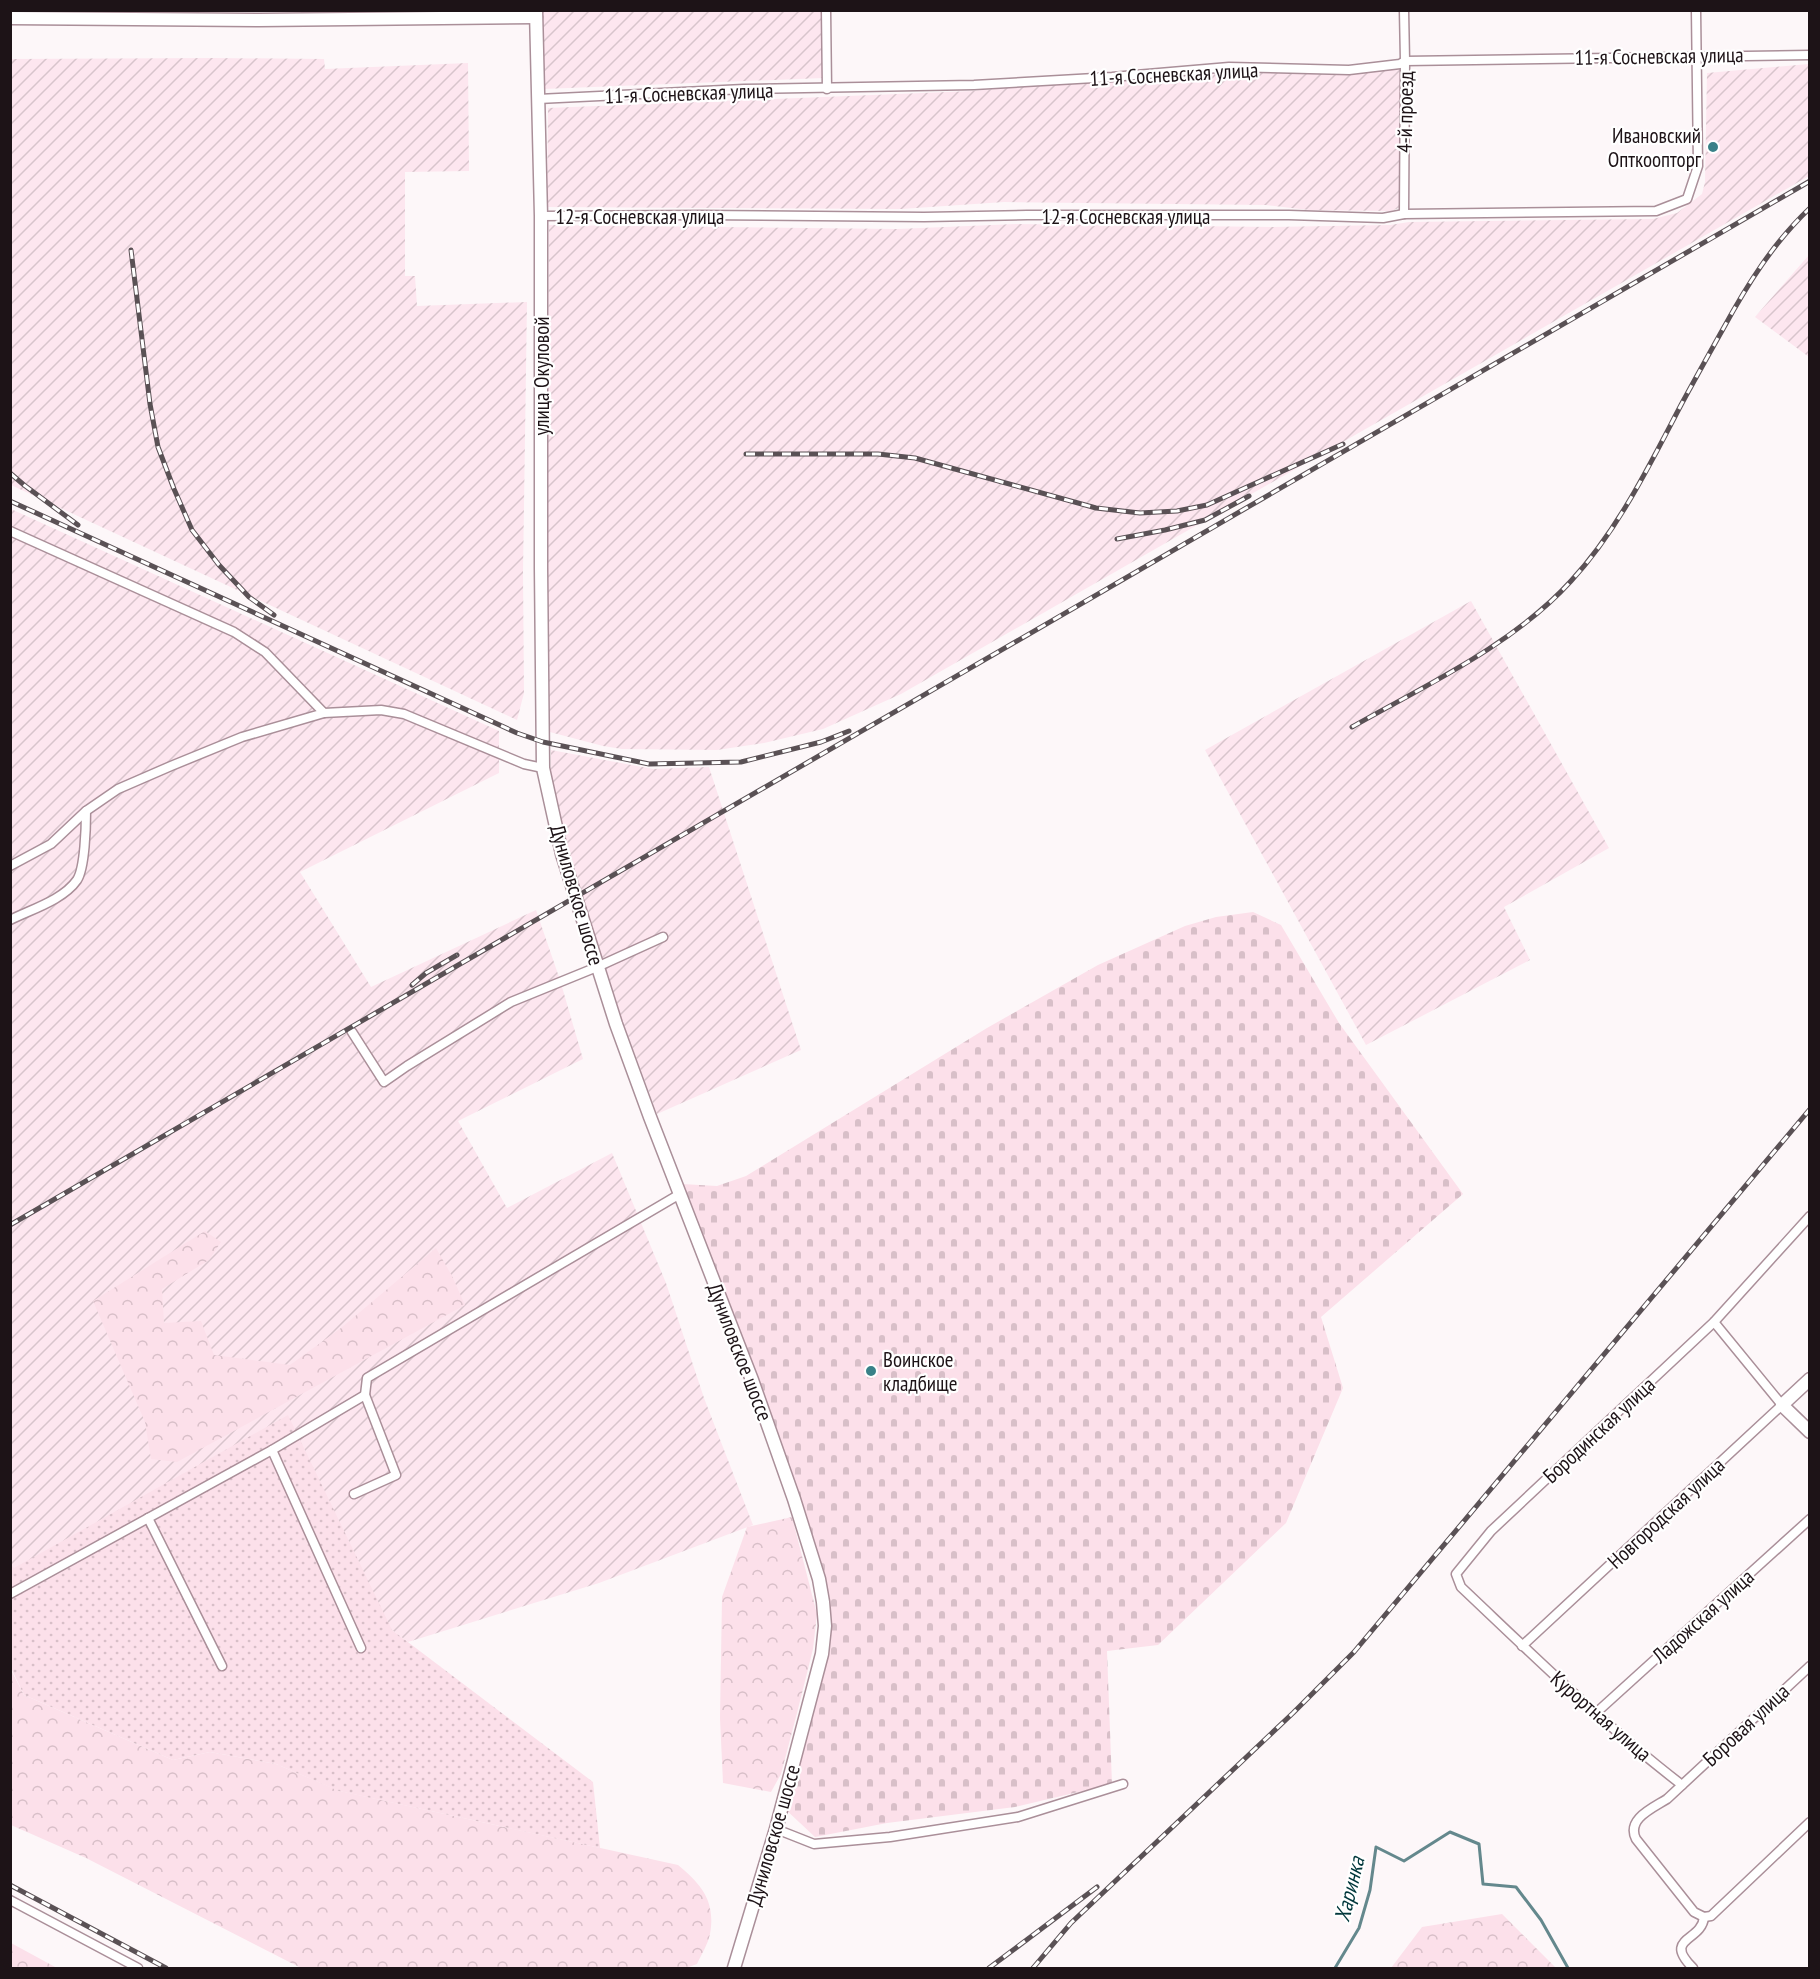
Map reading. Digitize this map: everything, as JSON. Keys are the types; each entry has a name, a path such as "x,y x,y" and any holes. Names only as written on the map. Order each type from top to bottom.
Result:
{"street":[{"path":"826,10 826,89"},
{"name":"4-й проезд","path":"1404,10 1406,61 1404,214"},
{"path":"1696,10 1697,55"},
{"path":"10,18 536,14"},
{"name":"улица Окуловой","path":"536,14 541,216 543,742"},
{"name":"12-я Сосневская улица","path":"541,216 1288,215 1383,218 1404,214 1656,211 1687,199 1695,180 1698,166 1697,55"},
{"name":"11-я Сосневская улица","path":"538,99 744,89 974,85 1229,68 1349,70 1400,64 1406,61 1809,55"},
{"path":"10,531 234,632 265,652 324,713"},
{"path":"10,866 51,844 86,811 118,789 242,737 324,713 381,710 404,714 524,764 543,768"},
{"name":"Дуниловское шоссе","path":"543,742 543,768 562,854 597,967 639,1086 752,1380 819,1579 823,1602 825,1626 822,1654 776,1830 734,1968"},
{"path":"10,920 64,894 79,878 85,842 86,811"},
{"path":"352,1032 384,1083 407,1066 511,1002 663,937"},
{"path":"354,1494 396,1474 365,1395 367,1378 680,1194"},
{"name":"Бородинская улица","path":"1522,1646 1461,1587 1456,1574 1491,1531 1714,1322 1809,1216"},
{"path":"1714,1322 1782,1405 1809,1432"},
{"name":"Новгородская улица","path":"1522,1646 1809,1380"},
{"path":"10,1594 272,1450 365,1395"},
{"path":"272,1450 361,1648"},
{"path":"148,1518 222,1666"},
{"name":"Ладожская улица","path":"1597,1712 1809,1519"},
{"name":"Курортная улица","path":"1522,1646 1649,1759 1682,1785"},
{"name":"Боровая улица","path":"1704,1917 1694,1912 1641,1846 1633,1833 1636,1822 1641,1816 1667,1799 1809,1665"},
{"path":"776,1830 814,1844 890,1837 1018,1817 1123,1784"},
{"path":"1693,1968 1682,1956 1681,1948 1687,1939 1703,1925 1704,1917 1711,1916 1718,1910 1809,1822"},
{"path":"10,1900 138,1968"}],"shaded area":[{"path":"543,11 823,11 823,78 543,89"},
{"path":"11,59 324,59 325,69 468,63 469,171 405,172 405,276 415,276 417,306 527,302 523,573 524,693 517,720 11,485"},
{"path":"1809,64 1809,176 901,694 823,729 764,743 717,750 622,749 546,731 549,225 897,229 1016,224 1272,227 1390,225 1409,222 1653,219 1677,213 1702,194 1705,182 1707,73"},
{"path":"1404,66 1404,206 1391,211 1309,210 1266,205 1004,202 901,209 547,207 548,108 972,91 1229,69"},
{"path":"1809,255 1809,357 1755,317"},
{"path":"11,509 499,731 499,773 300,872 371,987 536,910 560,980 583,1059 458,1121 507,1208 612,1153 666,1283 704,1398 753,1525 599,1583 408,1642 392,1630 13,1568 11,1563"},
{"path":"1471,601 1609,848 1504,907 1530,960 1366,1045 1205,750"},
{"path":"551,750 653,769 709,767 801,1050 657,1114 602,966 566,843 551,776"}],"green space":[{"path":"1253,912 1281,925 1339,1023 1463,1194 1321,1317 1343,1388 1286,1523 1158,1645 1107,1651 1112,1784 1015,1807 887,1823 815,1837 784,1808 829,1605 826,1580 743,1341 682,1184 717,1186 746,1176 987,1028 1098,965 1185,926 1216,917"},
{"path":"205,1231 221,1242 209,1260 162,1289 164,1323 201,1321 214,1355 290,1365 341,1328 436,1248 465,1305 177,1462 151,1459 145,1422 93,1301"},
{"path":"288,1415 392,1630 593,1782 600,1848 339,1791 276,1764 210,1752 173,1760 24,1695 11,1668 10,1563 14,1568"},
{"path":"792,1517 817,1614 813,1649 797,1713 781,1774 771,1792 723,1783 720,1718 722,1597 747,1527"},
{"path":"10,1668 24,1695 173,1760 210,1752 276,1764 340,1791 678,1865 700,1886 709,1903 711,1922 708,1942 697,1964 686,1968 301,1968 86,1858 11,1825"},
{"path":"1502,1914 1556,1968 1391,1968 1422,1927"},
{"path":"11,1943 57,1968 11,1968"}],"waterway":[{"name":"Харинка","path":"1335,1968 1359,1928 1370,1890 1376,1847 1404,1861 1450,1832 1479,1844 1483,1884 1516,1887 1541,1920 1568,1968"}],"railway":[{"path":"10,1225 1810,181"},
{"path":"1352,727 1439,679 1496,644 1523,625 1571,581 1604,541 1632,497 1751,281 1784,235 1810,208"},
{"path":"131,250 150,404 158,447 174,489 192,530 219,565 249,597 274,615"},
{"path":"746,454 878,454 915,458 1096,508 1140,513 1177,511 1207,505 1343,444"},
{"path":"10,473 78,525"},
{"path":"1117,539 1205,520 1249,496"},
{"path":"10,501 517,733 543,742 649,764 741,762 821,742 849,731"},
{"path":"412,985 426,973 457,955"},
{"path":"1033,1968 1071,1923 1293,1713 1354,1652 1810,1109"},
{"path":"10,1885 166,1968"},
{"path":"989,1968 1097,1887"}],"place":[{"name":"Ивановский Опткоопторг","path":"1713,147"},
{"name":"Воинское кладбище","path":"871,1371"}]}
